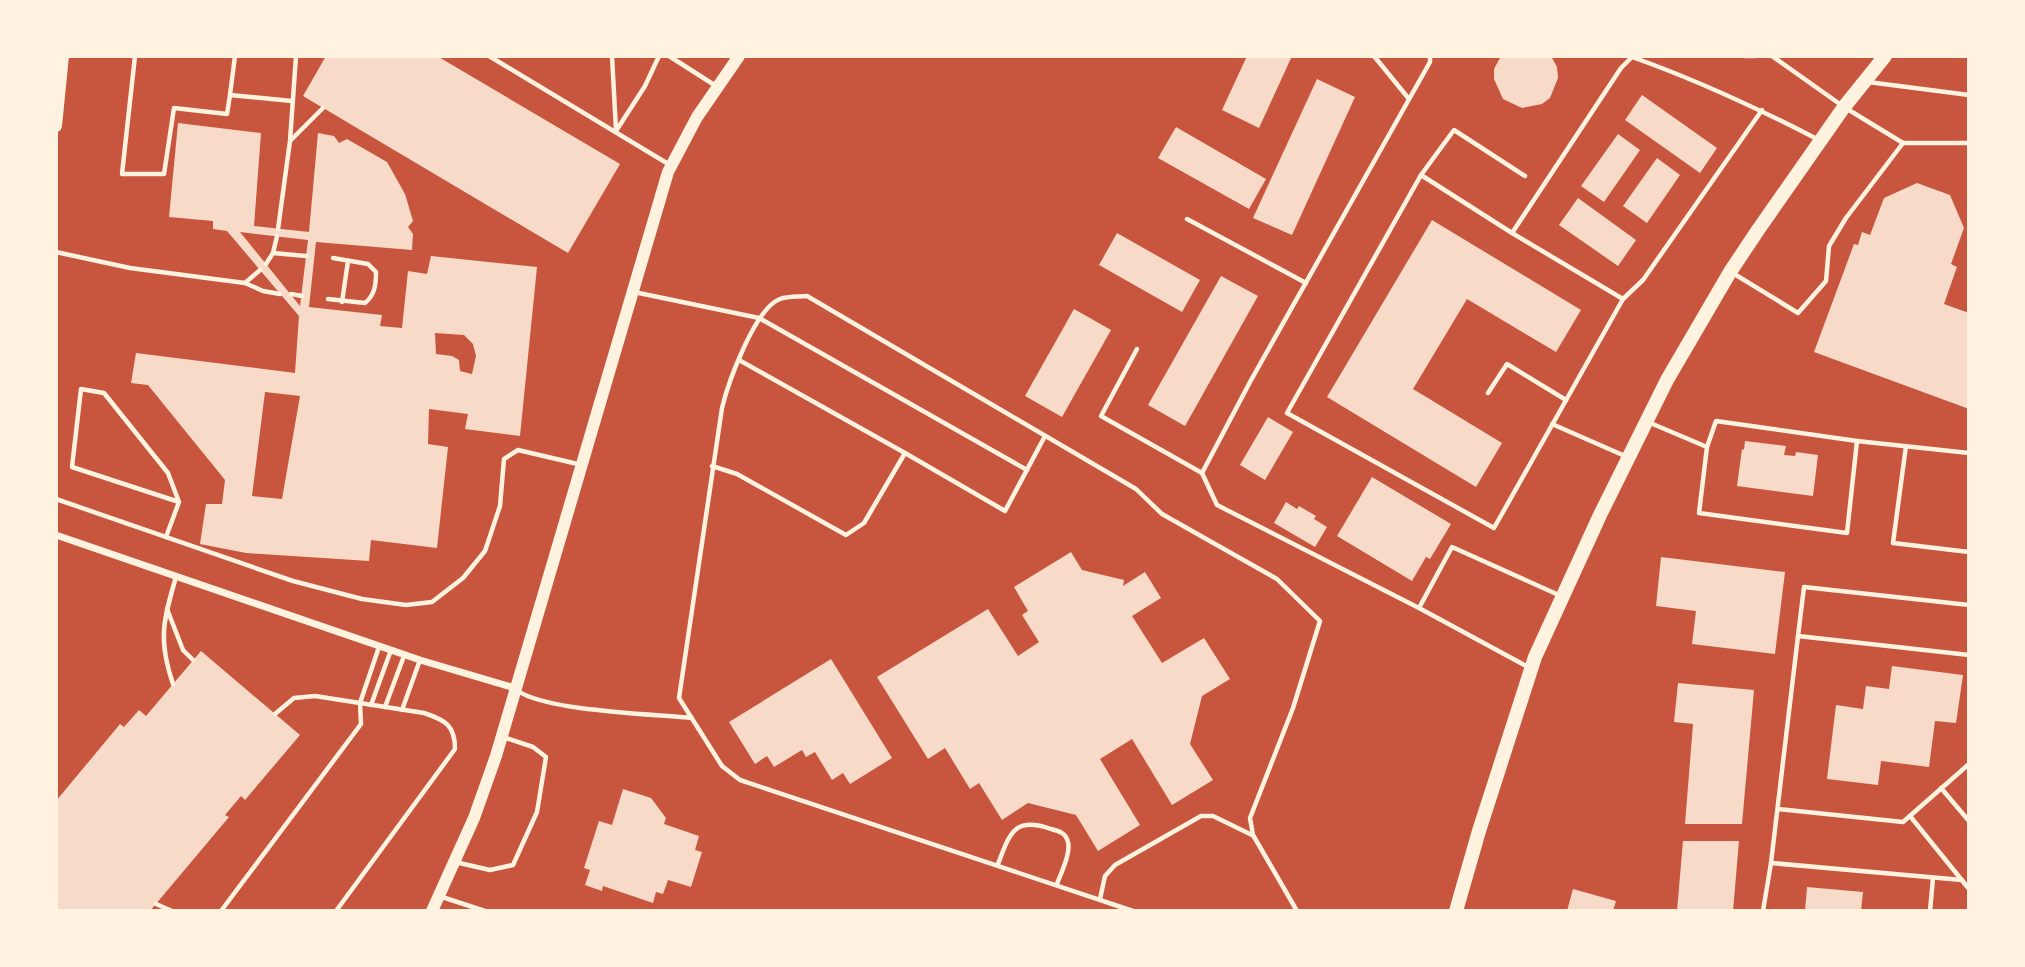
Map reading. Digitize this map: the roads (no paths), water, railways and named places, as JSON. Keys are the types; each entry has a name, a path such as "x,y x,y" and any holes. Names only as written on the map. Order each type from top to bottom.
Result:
{"main road":[{"path":"1456,911 1482,820 1532,669 1563,597 1667,380 1730,272 1844,107 1885,56"}],"street":[{"path":"56,126 64,56"},
{"path":"432,911 485,790 671,166 716,86 739,56"},
{"path":"56,535 420,660 515,688"}],"lane":[{"path":"135,56 122,174 164,174 174,108 227,114 235,56"},
{"path":"278,229 290,141 296,56"},
{"path":"489,56 671,166"},
{"path":"612,56 616,131"},
{"path":"616,131 645,86 659,56"},
{"path":"669,56 716,86"},
{"path":"1374,56 1409,99"},
{"path":"1202,473 1430,62 1430,56"},
{"path":"1745,56 1755,56"},
{"path":"1772,56 1844,107 1903,143 1969,143"},
{"path":"1512,233 1621,68 1632,57 1675,72 1762,110 1821,141"},
{"path":"1864,81 1969,95"},
{"path":"230,95 292,101"},
{"path":"290,141 323,108"},
{"path":"1525,176 1454,130 1421,175 1287,413 1494,528 1623,299 1643,280 1762,110"},
{"path":"1730,272 1798,313 1826,281 1829,246 1846,218 1903,143"},
{"path":"1421,175 1623,299"},
{"path":"1187,219 1306,283"},
{"path":"266,264 273,253 277,236"},
{"path":"56,252 130,268 245,283 263,291 280,294"},
{"path":"273,253 306,256"},
{"path":"328,299 365,303 371,298 376,284 376,272 368,264 333,258"},
{"path":"342,302 348,261"},
{"path":"245,283 260,270"},
{"path":"633,292 759,318 1027,470"},
{"path":"291,294 302,296"},
{"path":"1133,911 740,779 722,766 679,698 719,417 729,381 759,318 778,299 807,296 1136,489 1162,514 1277,579 1320,621 1293,708 1250,818 1253,835 1297,911"},
{"path":"1136,349 1101,416 1202,473 1217,505 1532,669"},
{"path":"739,360 1005,511 1045,436"},
{"path":"1488,393 1507,364 1566,400"},
{"path":"166,537 179,502 168,473 104,393 81,389 72,467 179,502"},
{"path":"1647,421 1707,447"},
{"path":"1857,441 1847,533 1699,513 1707,447 1716,421 1857,441 1969,453"},
{"path":"1552,424 1629,457"},
{"path":"1906,446 1894,543 1969,552"},
{"path":"56,499 293,581 362,599 406,605 432,602 463,578 485,551 500,506 504,459 518,450 582,465"},
{"path":"712,467 737,474 846,535 864,523 905,453"},
{"path":"1419,608 1452,547 1563,597"},
{"path":"173,684 165,660 162,627 176,576"},
{"path":"1763,911 1804,587 1969,605"},
{"path":"167,608 183,650 193,660"},
{"path":"1798,636 1969,655"},
{"path":"221,911 361,724 360,703 379,646"},
{"path":"371,705 391,650"},
{"path":"384,707 405,655"},
{"path":"402,710 420,660"},
{"path":"515,688 530,699 692,718"},
{"path":"275,714 294,698 315,696 424,713 440,718 455,736 454,749 336,911"},
{"path":"453,861 490,870 513,865 537,812 546,757 533,747 502,737"},
{"path":"1778,809 1903,822 1969,764"},
{"path":"1941,788 1969,821"},
{"path":"1100,899 1105,876 1115,865 1201,816 1213,816 1253,835"},
{"path":"1910,816 1969,889"},
{"path":"998,864 1009,838 1023,825 1034,823 1060,832 1069,844 1057,884"},
{"path":"1771,863 1962,880"},
{"path":"1930,911 1933,878"},
{"path":"438,895 485,911"},
{"path":"156,904 172,911"}]}
